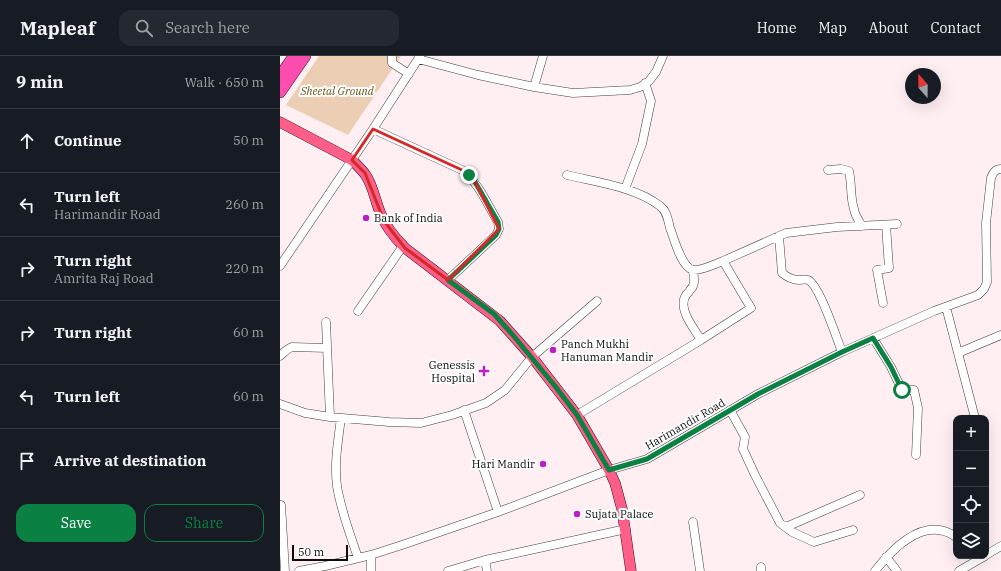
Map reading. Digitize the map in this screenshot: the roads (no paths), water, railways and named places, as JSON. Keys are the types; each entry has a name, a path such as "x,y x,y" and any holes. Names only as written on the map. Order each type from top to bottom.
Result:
{"highway":[{"path":"280,76 294,56"},
{"path":"280,92 305,56"}],"main road":[{"path":"280,122 352,160 365,173 384,221 393,236 403,246 500,320 532,357 577,415 609,470 620,498 626,529 631,571"}],"street":[{"path":"392,56 392,63 408,74"},
{"path":"534,87 543,56"},
{"path":"280,266 373,129 419,57 478,75 534,87 573,93 630,90 640,86 649,81 656,72 663,56"},
{"path":"625,189 642,144 651,101 645,83"},
{"path":"373,129 462,170 469,175 475,182 498,222 499,229 496,235 448,280"},
{"path":"828,170 841,169 849,171 851,177 853,208 862,226"},
{"name":"Harimandir Road","path":"299,571 326,569 371,555 498,512 609,470 647,459 758,394 842,352 934,311 978,295 984,289 987,282 986,223 991,178 993,172 1001,169"},
{"path":"567,175 625,189 654,201 662,207 667,214 680,256 684,263 693,270 708,267 786,233 837,227 897,224"},
{"path":"883,303 877,270 889,268 886,225"},
{"path":"779,236 782,273 787,278 808,280 814,284 824,304 842,352"},
{"path":"358,311 403,246"},
{"path":"577,415 701,340 750,308 722,261"},
{"path":"693,270 695,284 692,290 686,294 683,303 684,312 701,340"},
{"path":"280,404 305,413 330,418 421,423 452,415 486,403 504,390 532,357 597,301"},
{"path":"946,307 974,415"},
{"path":"326,322 330,418"},
{"path":"958,353 1001,335"},
{"path":"873,338 891,367 902,390 914,390 918,408 916,455"},
{"path":"280,356 292,347 327,348"},
{"path":"464,410 498,512"},
{"path":"730,410 745,437 743,449 780,523 792,532 814,542 852,530"},
{"path":"341,418 336,467 337,486 358,558"},
{"path":"786,527 860,494"},
{"path":"280,505 285,571"},
{"path":"693,522 700,571"},
{"path":"448,571 485,560 626,529"},
{"path":"875,571 886,557 902,542 921,532 934,530 949,532 953,535"},
{"path":"989,554 1001,546"},
{"path":"371,555 371,571"},
{"path":"886,557 897,571"},
{"path":"485,560 487,571"},
{"path":"959,571 971,560"}],"place":[{"name":"Bank of India","path":"366,218"},
{"name":"Panch Mukhi Hanuman Mandir","path":"553,350"},
{"name":"Genessis Hospital","path":"484,371"},
{"name":"Hari Mandir","path":"543,464"},
{"name":"Sujata Palace","path":"577,514"}],"park label":[{"name":"Sheetal Ground","path":"337,91"}]}
